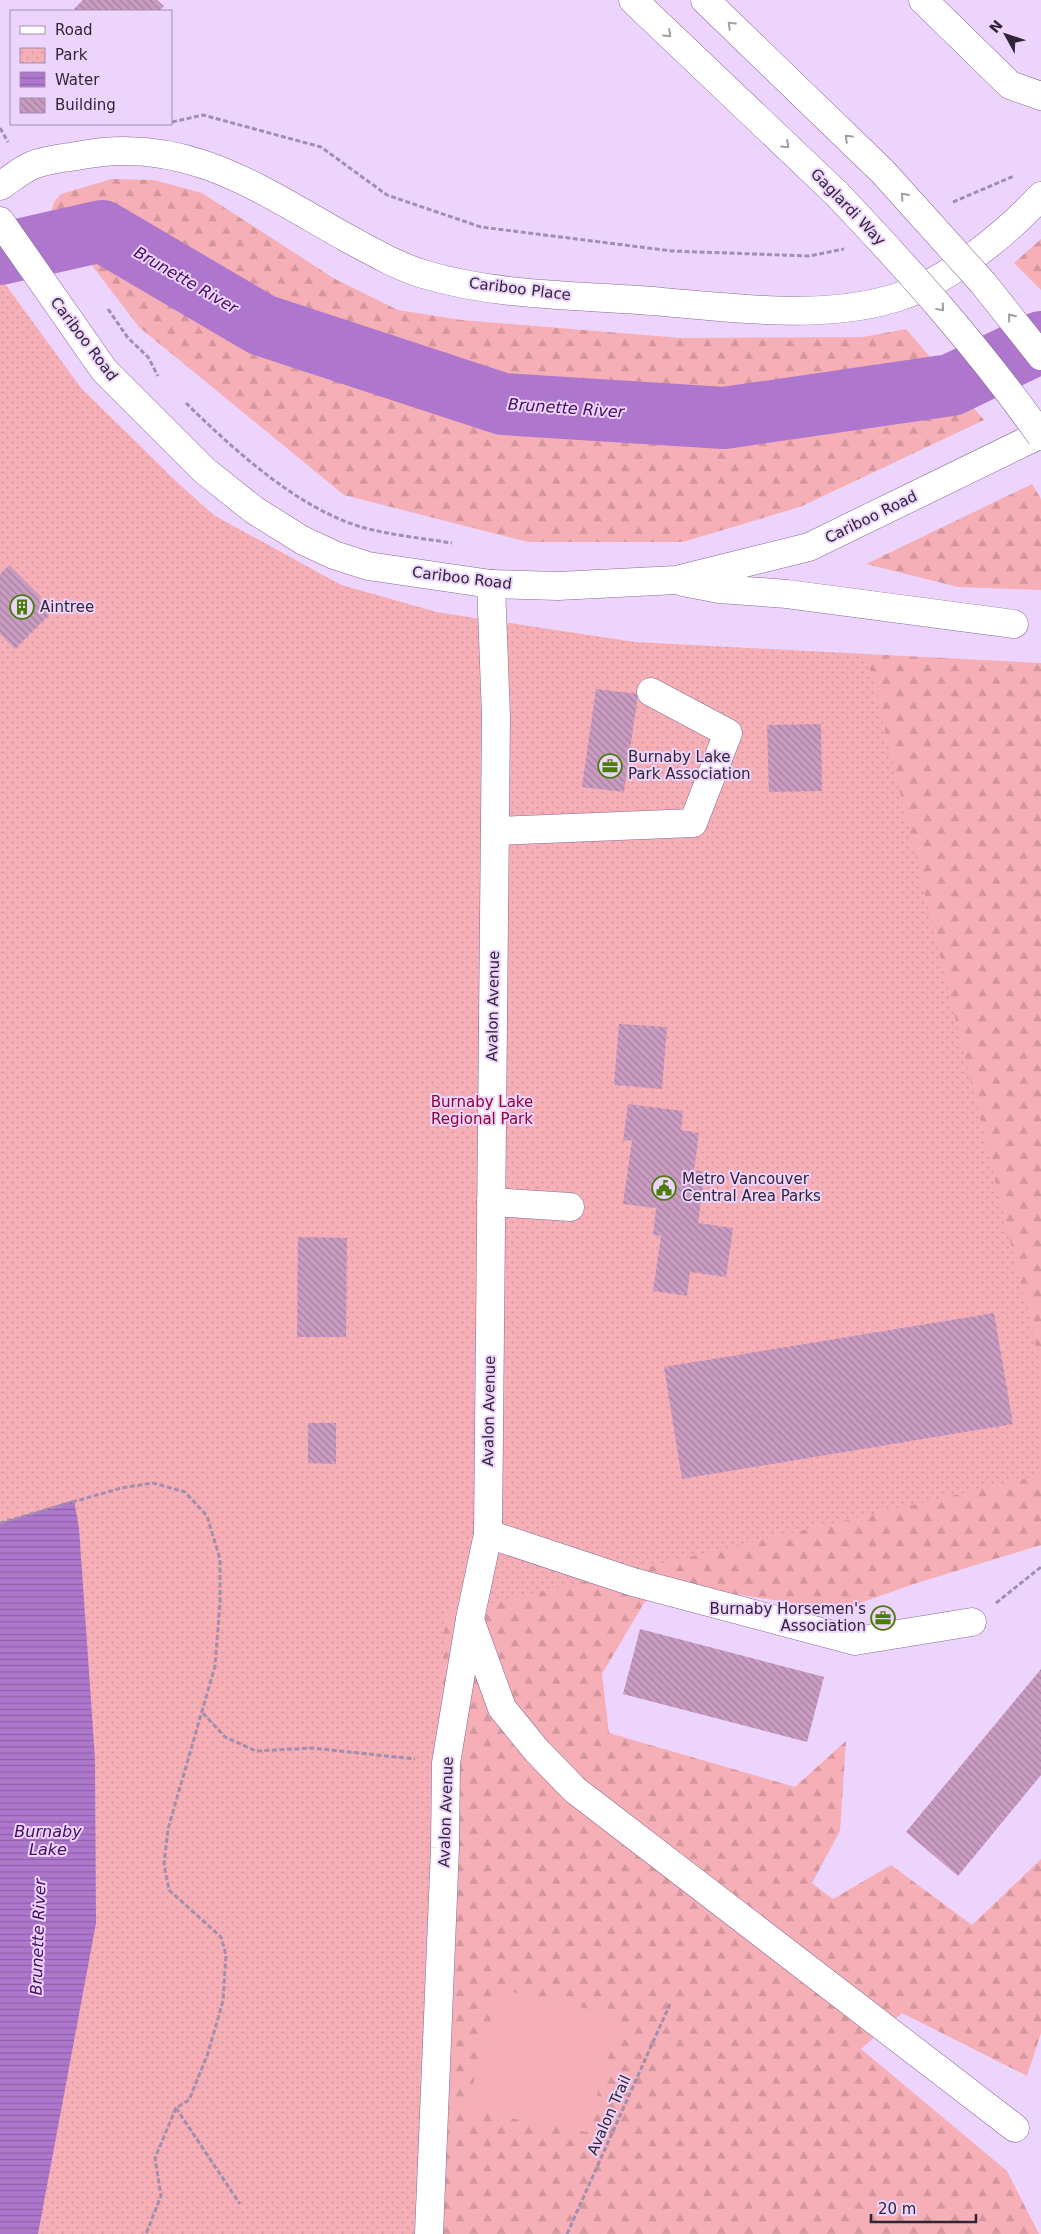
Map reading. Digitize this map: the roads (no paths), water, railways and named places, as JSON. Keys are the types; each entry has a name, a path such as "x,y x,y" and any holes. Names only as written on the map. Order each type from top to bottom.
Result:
{"street":[{"name":"Gaglardi Way","path":"633,0 837,194 929,294 1041,435"},
{"path":"705,0 883,172 983,283 1041,356"},
{"path":"922,0 1010,85 1041,96"},
{"name":"Cariboo Place","path":"0,186 35,164 104,151 145,150 172,154 231,174 375,254 422,274 474,285 523,292 813,310 875,303 898,297 924,285 973,254 1008,228 1041,196"},
{"name":"Cariboo Road","path":"3,225 104,370 205,471 254,510 294,535 334,555 368,566 491,584 558,586 676,580 809,547 1041,435"},
{"path":"676,580 719,589 787,594 1014,624"},
{"name":"Avalon Avenue","path":"429,2234 445,1848 446,1763 470,1620 488,1534 496,716 491,584"},
{"path":"495,831 693,823 728,733 651,692"},
{"path":"491,1202 570,1207"},
{"path":"488,1534 633,1582 854,1641 972,1622"},
{"path":"470,1620 502,1708 537,1751 574,1790 1016,2128"}],"water":[{"name":"Burnaby Lake","path":"74,1500 79,1528 95,1759 96,1923 38,2234 0,2234 0,1523"}],"waterway":[{"name":"Brunette River","path":"0,254 102,231 262,325 503,404 724,418 951,385 1041,342"}],"place":[{"name":"Aintree","path":"22,607"},
{"name":"Burnaby Lake Park Association","path":"610,766"},
{"name":"Metro Vancouver Central Area Parks","path":"664,1188"},
{"name":"Burnaby Horsemen's Association","path":"883,1618"}],"park label":[{"name":"Burnaby Lake Regional Park","path":"482,1110"}]}
